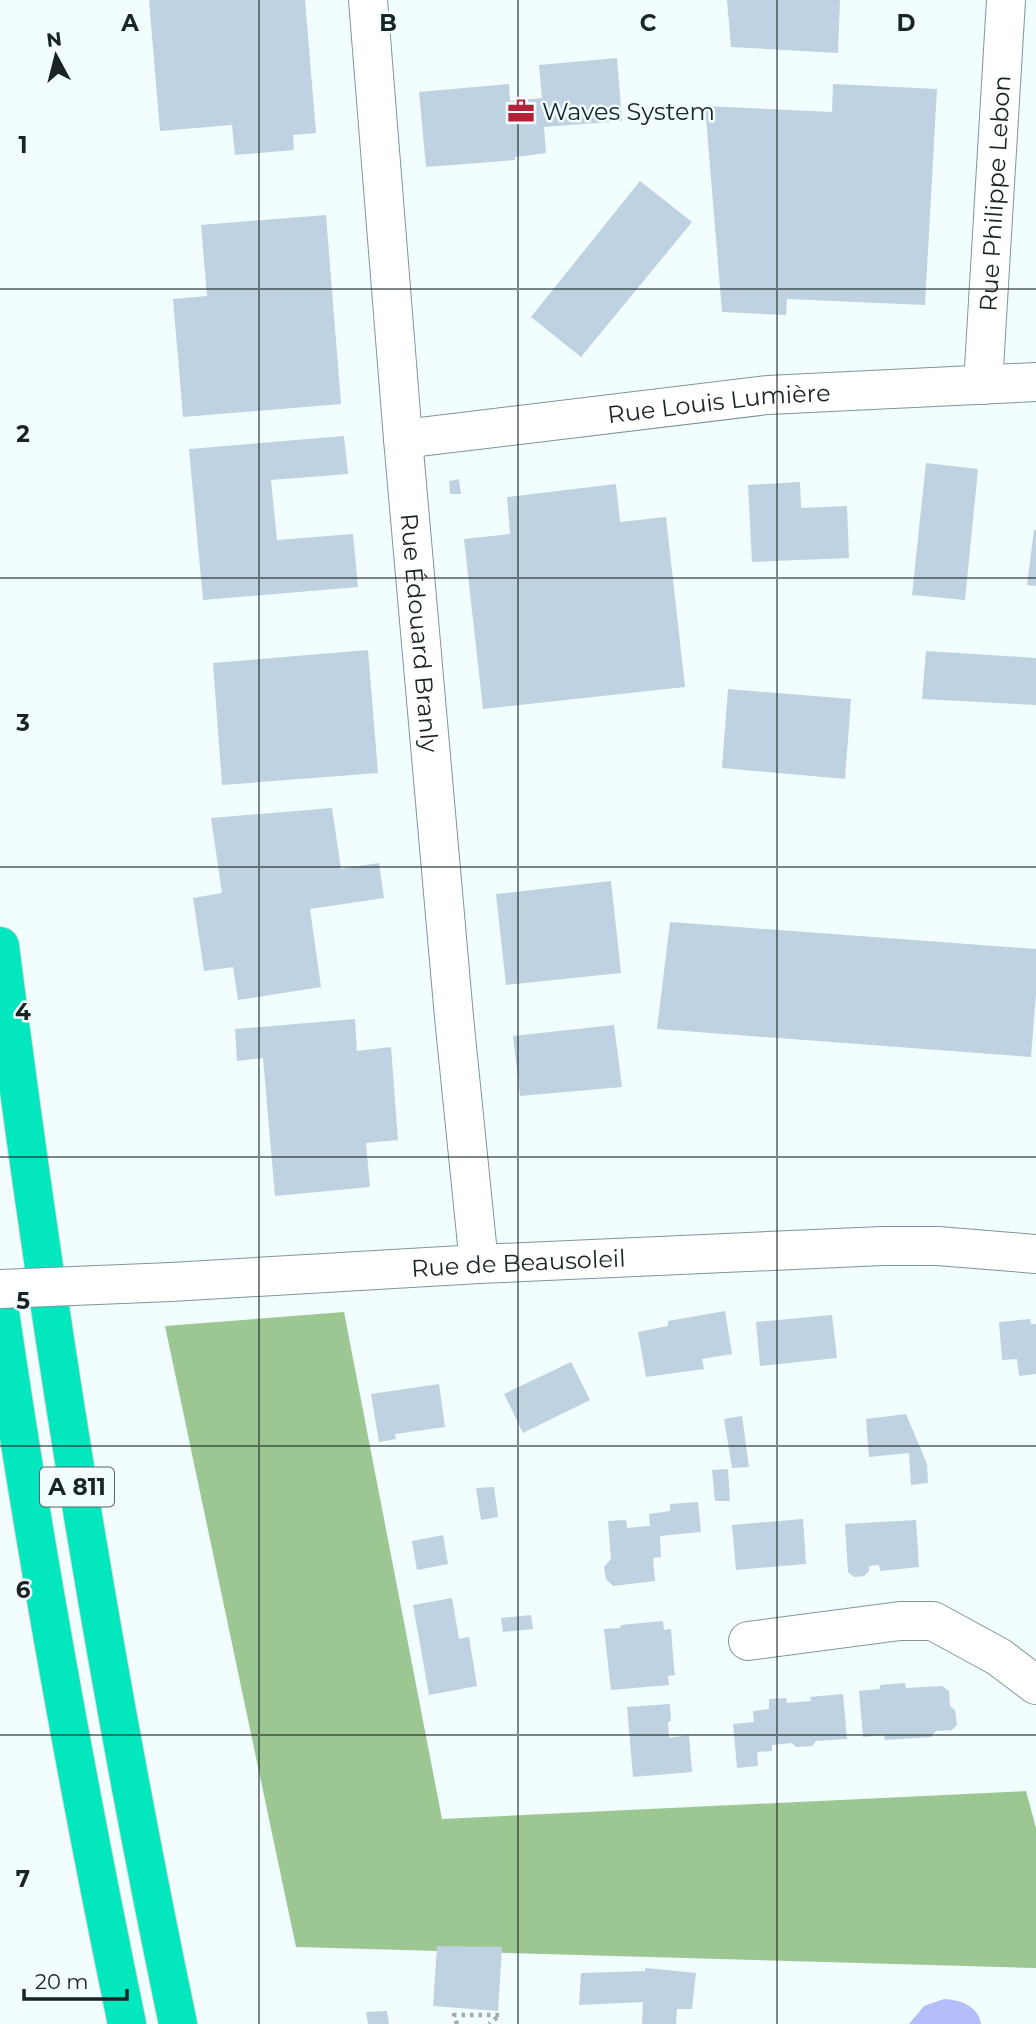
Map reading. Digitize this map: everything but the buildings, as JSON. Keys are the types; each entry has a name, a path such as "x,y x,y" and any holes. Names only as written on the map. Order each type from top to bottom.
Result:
{"highway":[{"name":"A 811","path":"0,946 36,1218 80,1504 121,1741 178,2024"},
{"name":"A 811","path":"0,1312 31,1514 72,1751 127,2024"}],"street":[{"name":"Rue Édouard Branly","path":"368,0 403,439 454,1017 479,1264"},
{"name":"Rue Philippe Lebon","path":"983,385 1006,0"},
{"name":"Rue Louis Lumière","path":"403,439 768,394 1036,382"},
{"name":"Rue de Beausoleil","path":"0,1289 882,1246 938,1246 1036,1254"},
{"path":"748,1641 900,1621 933,1621 999,1657 1036,1685"}],"path":[{"path":"457,2024 454,2015 500,2015 489,2024"}],"green space":[{"path":"344,1312 442,1819 1026,1791 1036,1828 1036,1968 296,1947 165,1326"}],"water":[{"path":"944,1999 968,2005 981,2024 909,2024 924,2006"}],"place":[{"name":"Waves System","path":"521,111"}]}
